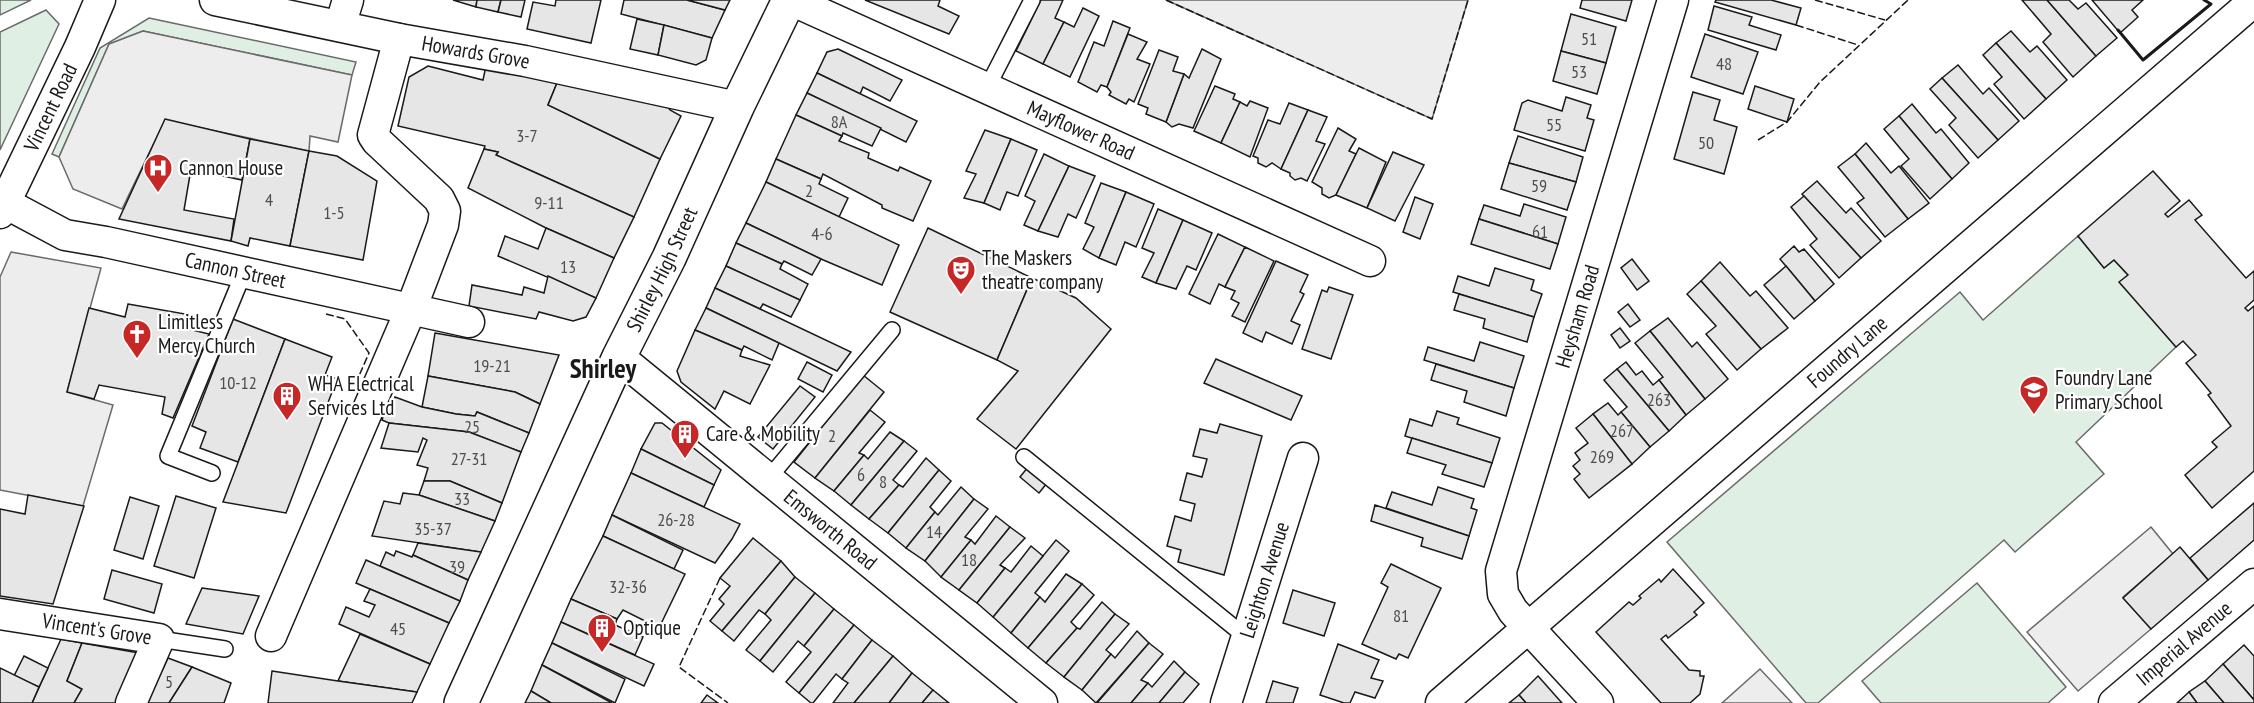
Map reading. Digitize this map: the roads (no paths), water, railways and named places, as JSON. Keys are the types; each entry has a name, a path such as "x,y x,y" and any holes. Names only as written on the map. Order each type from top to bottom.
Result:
{"main road":[{"name":"Shirley High Street","path":"460,703 619,357 669,258 737,107 790,0"}],"street":[{"name":"Vincent Road","path":"3,208 100,0"},
{"name":"Howards Grove","path":"215,0 344,13 399,39 525,61 737,107"},
{"name":"Mayflower Road","path":"790,0 1370,261"},
{"name":"Heysham Road","path":"1598,703 1513,611 1505,598 1501,584 1501,571 1673,0"},
{"name":"Foundry Lane","path":"1441,703 2254,1"},
{"path":"271,636 411,309 443,225 445,211 439,199 377,141 374,135 399,39"},
{"name":"Cannon Street","path":"3,208 65,235 469,322"},
{"name":"Emsworth Road","path":"619,357 1042,703"},
{"name":"Leighton Avenue","path":"1226,703 1303,458"},
{"name":"Imperial Avenue","path":"2114,703 2251,593"},
{"name":"Vincent's Grove","path":"0,614 159,639 131,703"}],"lane":[{"path":"987,88 1032,0"},
{"path":"212,473 168,456 244,272"},
{"path":"768,479 892,330"},
{"path":"1024,458 1246,637"},
{"path":"159,639 225,649"}],"place":[{"name":"Cannon House","path":"158,194"},
{"name":"The Maskers theatre company","path":"961,296"},
{"name":"Limitless Mercy Church","path":"137,360"},
{"name":"Foundry Lane Primary School","path":"2034,416"},
{"name":"WHA Electrical Services Ltd","path":"287,422"},
{"name":"Care & Mobility","path":"685,460"},
{"name":"Optique","path":"602,654"}],"district":[{"name":"Shirley","path":"603,369"}]}
